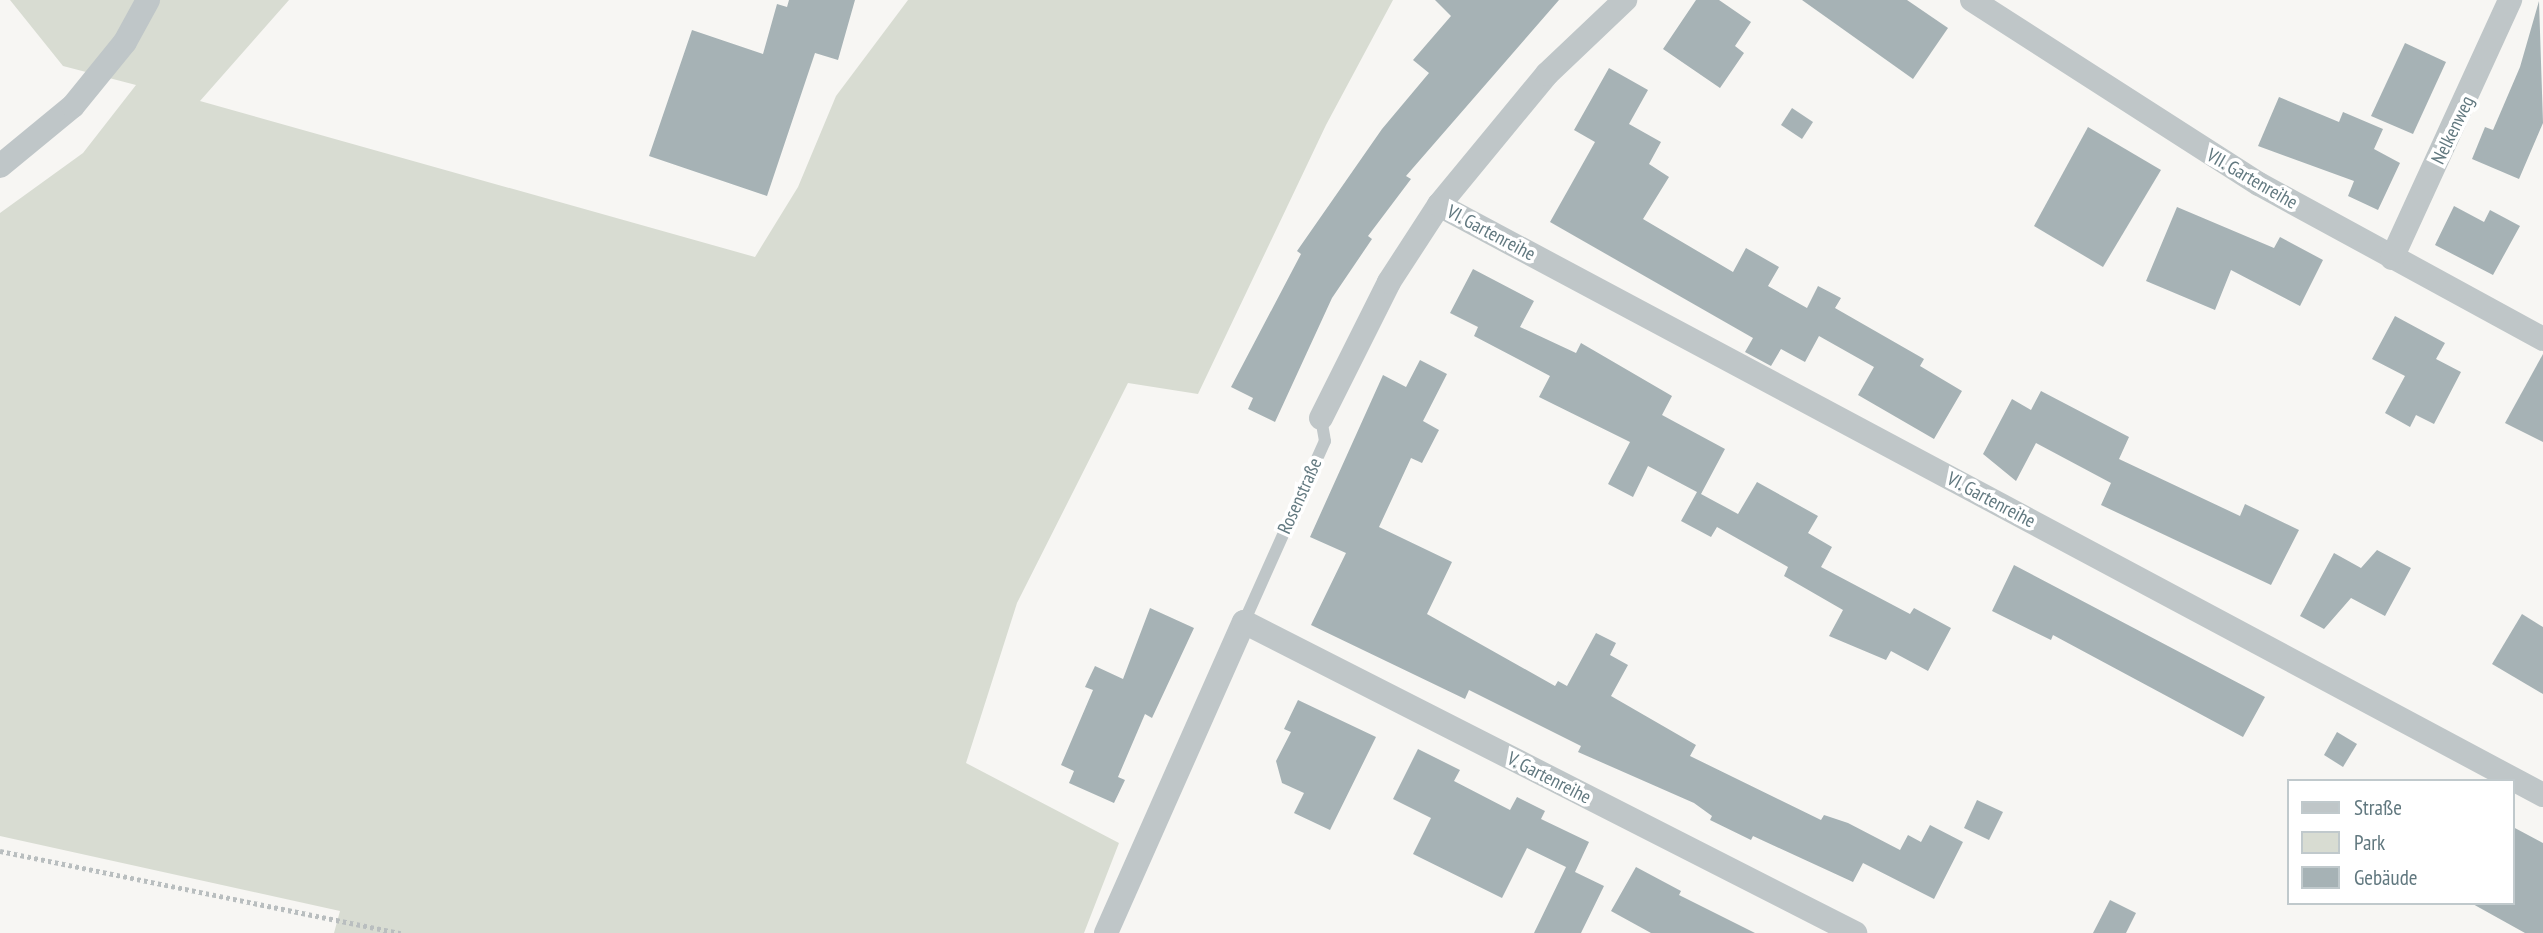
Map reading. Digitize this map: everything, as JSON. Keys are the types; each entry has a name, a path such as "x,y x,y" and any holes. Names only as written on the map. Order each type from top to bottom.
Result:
{"street":[{"path":"0,166 73,106 125,42 148,0"},
{"name":"Rosenstraße","path":"1321,418 1389,282 1439,205 1547,74 1625,0"},
{"name":"VII. Gartenreihe","path":"1972,0 2204,151 2392,258 2543,339"},
{"name":"Nelkenweg","path":"2392,258 2510,0"},
{"name":"VI. Gartenreihe","path":"1439,205 2513,779"},
{"name":"Rosenstraße","path":"1106,933 1244,622"},
{"name":"V. Gartenreihe","path":"1244,622 1855,933"},
{"name":"VI. Gartenreihe","path":"2515,780 2543,795"}],"lane":[{"name":"Rosenstraße","path":"1244,622 1325,441 1321,418"}],"path":[{"path":"0,851 401,933"}],"green space":[{"path":"10,0 289,0 200,101 755,257 798,187 836,96 908,0 1393,0 1326,125 1198,394 1128,383 1017,603 966,763 1119,843 1084,933 334,933 340,911 0,836 0,213 83,153 136,85 63,66"}],"building":[{"path":"789,0 855,0 838,60 815,53 767,196 649,156 692,30 763,54 777,4 787,7"},
{"path":"1435,0 1559,0 1406,176 1411,179 1368,236 1372,239 1332,298 1275,422 1248,409 1253,398 1231,387 1301,254 1297,251 1382,129 1429,73 1413,60 1451,16"},
{"path":"1696,0 1719,0 1751,22 1735,46 1744,53 1720,88 1663,49"},
{"path":"1802,0 1907,0 1948,28 1913,79"},
{"path":"2539,1 2543,123 2519,179 2472,159 2485,127 2493,130 2520,67"},
{"path":"2405,43 2446,62 2413,134 2371,116"},
{"path":"1609,68 1648,90 1629,124 1661,142 1649,164 1669,177 1643,219 1733,272 1746,248 1779,267 1768,286 1807,308 1818,286 1841,298 1835,308 1924,359 1920,366 1962,391 1934,439 1858,395 1874,367 1819,336 1805,362 1781,349 1771,366 1745,352 1753,338 1550,222 1595,142 1574,130"},
{"path":"2279,97 2339,122 2343,112 2383,129 2374,149 2400,163 2378,210 2348,196 2354,181 2258,146"},
{"path":"1792,108 1813,122 1802,139 1781,125"},
{"path":"2088,127 2161,170 2103,267 2034,226"},
{"path":"2454,206 2484,222 2490,210 2520,226 2493,275 2435,245"},
{"path":"2177,207 2274,248 2280,237 2323,260 2300,306 2231,270 2215,310 2146,281"},
{"path":"1473,269 1534,301 1520,327 1576,353 1581,343 1672,396 1662,415 1725,449 1701,494 1738,514 1757,482 1818,516 1808,533 1832,547 1821,567 1910,614 1914,608 1951,628 1928,671 1891,651 1886,660 1829,636 1843,610 1784,576 1788,567 1717,527 1711,537 1681,521 1697,492 1648,466 1633,497 1608,484 1630,442 1539,397 1550,376 1474,336 1478,327 1450,313"},
{"path":"2395,316 2445,343 2436,359 2461,372 2434,424 2416,415 2410,427 2385,413 2405,376 2372,359"},
{"path":"2543,354 2543,442 2505,423"},
{"path":"1420,360 1447,374 1423,421 1439,430 1422,463 1411,458 1379,527 1452,562 1427,614 1555,686 1558,681 1567,686 1596,633 1616,643 1610,655 1628,665 1611,696 1696,745 1690,756 1821,820 1824,815 1848,823 1900,850 1908,835 1921,842 1930,825 1963,842 1934,899 1863,863 1853,882 1753,836 1751,840 1710,820 1712,816 1694,803 1578,752 1581,746 1469,690 1465,699 1311,625 1346,553 1310,537 1383,375 1406,387"},
{"path":"2041,391 2129,437 2119,459 2240,516 2245,504 2299,530 2271,585 2101,505 2111,483 2036,443 2016,481 1983,454 2012,399 2031,410"},
{"path":"2377,550 2411,568 2385,616 2351,598 2324,629 2300,616 2334,553 2361,568"},
{"path":"2014,565 2265,697 2243,737 2053,635 2051,640 1992,611"},
{"path":"1150,608 1194,628 1152,718 1145,714 1118,777 1125,780 1114,803 1069,783 1074,771 1061,765 1093,690 1085,687 1095,666 1123,679"},
{"path":"2522,614 2543,627 2543,694 2492,664"},
{"path":"1298,700 1376,737 1330,830 1294,813 1304,793 1282,783 1276,761 1291,732 1284,729"},
{"path":"2337,732 2357,744 2343,767 2324,755"},
{"path":"1418,749 1460,770 1454,781 1510,810 1517,797 1545,811 1541,819 1589,842 1575,872 1604,886 1581,933 1534,933 1566,867 1527,848 1502,898 1413,854 1431,818 1393,799"},
{"path":"1977,800 2003,812 1989,840 1964,828"},
{"path":"2515,828 2543,843 2543,933 2525,933 2475,905 2515,905"},
{"path":"1636,867 1681,891 1679,895 1755,933 1651,933 1611,911"},
{"path":"2110,900 2136,913 2126,933 2093,933"}]}
